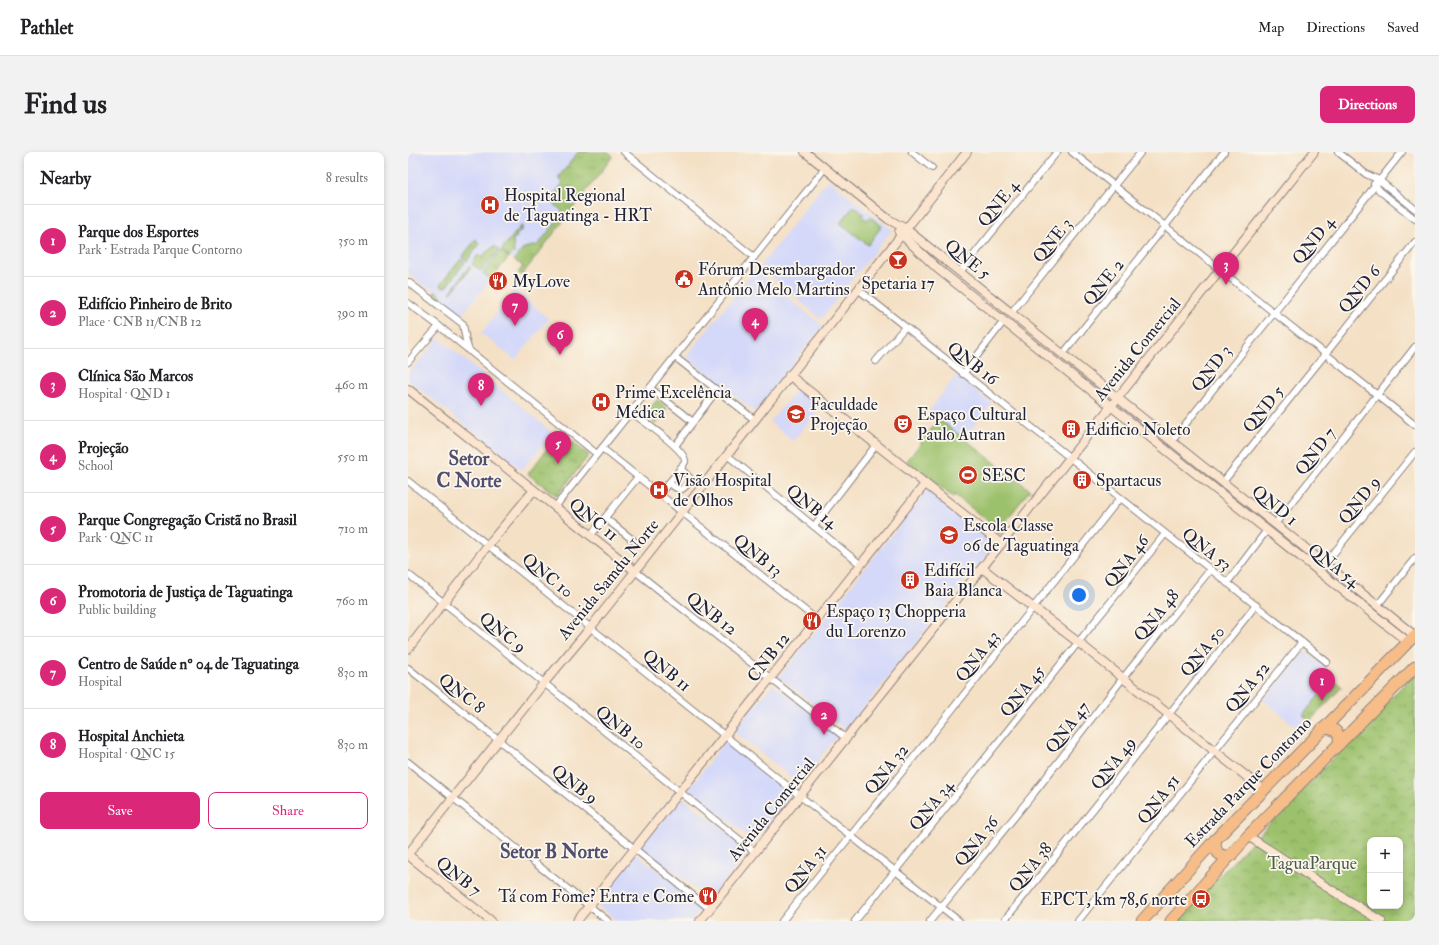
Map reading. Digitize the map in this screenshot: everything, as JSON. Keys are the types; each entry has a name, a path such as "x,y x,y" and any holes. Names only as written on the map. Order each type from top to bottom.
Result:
{"highway":[{"name":"Estrada Parque Contorno","path":"1142,921 1261,788 1340,713 1413,637"},
{"path":"1171,921 1248,836 1415,667"},
{"path":"1340,713 1338,721 1340,725 1345,729 1353,729"},
{"path":"1322,729 1330,728 1336,732 1340,737 1339,744"},
{"path":"1215,840 1216,849 1219,854 1223,856 1231,856"}],"main road":[{"path":"805,152 904,232"},
{"name":"Avenida Samdu Norte","path":"408,855 859,290 967,152"},
{"name":"Avenida Comercial","path":"700,921 1314,152"},
{"name":"QNE 5","path":"904,232 933,250 1065,356"},
{"name":"QNA 54","path":"904,232 925,258 1247,515 1386,625 1413,637"},
{"path":"925,258 934,258 935,255 933,250"},
{"path":"938,268 939,263 945,260"},
{"path":"1061,366 1066,363 1065,356"},
{"name":"QND 1","path":"1065,356 1393,618 1413,637"},
{"path":"789,376 1001,544"},
{"name":"QNC 11","path":"408,389 590,536 635,570"},
{"path":"1142,431 1143,426 1149,423"},
{"name":"CNB 12","path":"577,921 925,484"},
{"path":"408,649 488,545 534,490"},
{"path":"1237,507 1243,504 1244,499"},
{"path":"1247,515 1248,510 1254,507"},
{"path":"982,568 1261,788"},
{"path":"1386,625 1393,621 1393,618"},
{"path":"1248,836 1381,921"},
{"name":"QNB 7","path":"408,855 491,921"}],"street":[{"path":"624,152 754,257"},
{"path":"912,152 932,168"},
{"name":"QNE 4","path":"960,272 1057,152"},
{"path":"1072,152 1415,425"},
{"name":"QNE 3","path":"1011,313 1141,152"},
{"name":"QNE 2","path":"1065,356 1224,152"},
{"path":"1338,152 1377,183 1415,219"},
{"name":"QND 4","path":"1273,313 1402,152"},
{"path":"555,507 825,168"},
{"path":"1377,183 1415,209"},
{"name":"QND 6","path":"1325,354 1415,242"},
{"path":"408,282 463,324 466,341 470,352"},
{"name":"QNB 16","path":"859,290 1069,458"},
{"path":"408,303 597,454"},
{"name":"QND 3","path":"1172,441 1273,313"},
{"path":"963,374 1004,320"},
{"path":"408,362 438,326"},
{"path":"876,361 904,326"},
{"name":"QND 7","path":"1275,524 1415,347"},
{"name":"QND 5","path":"1223,482 1325,354"},
{"path":"675,357 755,420"},
{"path":"650,388 692,422"},
{"path":"675,446 717,390"},
{"path":"630,412 675,446 684,457 682,466 660,494"},
{"path":"814,526 876,445"},
{"name":"QNB 13","path":"602,448 817,620"},
{"name":"QND 9","path":"1325,564 1415,452"},
{"name":"QNB 14","path":"727,455 860,564"},
{"name":"QNA 53","path":"1069,458 1327,662"},
{"path":"669,483 678,490 685,488 690,481 682,466"},
{"path":"590,536 638,477"},
{"name":"QNC 10","path":"408,481 591,627"},
{"name":"QNA 43","path":"943,721 1120,498"},
{"path":"605,518 638,544"},
{"path":"1227,583 1267,530"},
{"name":"QNA 46","path":"1079,643 1165,534"},
{"path":"1377,606 1415,558"},
{"name":"QNB 12","path":"635,570 846,739"},
{"name":"QNA 48","path":"1123,678 1210,570"},
{"name":"QNC 9","path":"408,574 544,683"},
{"name":"QNA 50","path":"1169,714 1256,606"},
{"name":"QNB 11","path":"591,627 800,796 959,921"},
{"name":"QNA 52","path":"1214,751 1302,642"},
{"name":"QNA 45","path":"988,756 1079,643"},
{"name":"QNC 8","path":"408,668 498,741"},
{"name":"QNA 47","path":"1034,793 1123,678"},
{"name":"QNB 10","path":"544,683 755,852"},
{"name":"QNA 49","path":"1078,830 1169,714"},
{"name":"QNA 32","path":"850,835 943,721"},
{"name":"QNB 9","path":"498,741 710,909"},
{"name":"QNA 51","path":"1078,921 1214,751"},
{"name":"QNA 34","path":"855,921 988,756"},
{"path":"408,762 608,921"},
{"name":"QNA 36","path":"930,921 1034,793"},
{"name":"QNA 38","path":"1004,921 1078,830"},
{"name":"QNA 31","path":"782,921 850,835"}],"shaded area":[{"name":"Hospital Regional de Taguatinga - HRT","path":"408,152 609,152 611,154 523,266 510,256 462,315 457,317 442,304 445,299 408,273"},
{"path":"828,179 892,230 821,319 760,267"},
{"path":"755,270 823,326 755,412 686,357"},
{"path":"515,290 549,319 515,360 481,333"},
{"path":"439,338 553,433 522,470 408,380 408,374"},
{"path":"956,375 992,403 964,439 929,411"},
{"name":"Faculdade Projeção","path":"799,387 822,406 793,441 770,422"},
{"path":"928,489 996,543 846,730 779,677"},
{"path":"1305,651 1337,678 1297,728 1264,700"},
{"path":"773,684 838,735 799,784 734,731"},
{"path":"726,740 793,794 754,841 689,789"},
{"path":"683,798 751,850 710,899 640,846"},
{"path":"635,853 704,906 692,921 618,921 596,904"}],"green space":[{"path":"578,152 609,152 613,156 522,275 518,273 523,266 514,260 524,248 538,245 562,215 562,211 550,200 563,183 558,178"},
{"path":"854,206 864,214 862,216 867,220 870,217 882,226 868,245 840,223"},
{"path":"522,225 522,230 520,230 520,232 516,235 517,237 513,239 514,253 510,257 501,250"},
{"path":"476,239 479,245 467,261 462,257"},
{"path":"495,246 499,250 481,271 472,264 478,255 482,258 485,253"},
{"path":"500,251 509,257 492,278 489,278 483,273"},
{"path":"461,259 465,262 446,287 443,288 440,285"},
{"path":"469,266 471,268 450,293"},
{"path":"436,291 445,300 442,304 445,307 431,297"},
{"path":"657,400 667,408 656,424 645,414"},
{"name":"SESC","path":"939,419 1030,490 1001,527 1003,529 1000,534 992,529 994,526 955,495 953,497 907,461"},
{"path":"560,432 589,455 557,496 528,474 550,445 567,438"},
{"name":"TaguaParque","path":"1415,673 1415,921 1178,921 1199,897"},
{"path":"1333,678 1342,687 1310,721 1303,715"}],"place":[{"name":"Hospital Regional de Taguatinga - HRT","path":"490,205"},
{"name":"Spetaria 17","path":"898,260"},
{"name":"Fórum Desembargador Antônio Melo Martins","path":"684,279"},
{"name":"MyLove","path":"498,281"},
{"name":"Clínica São Marcos","path":"1226,285"},
{"name":"Centro de Saúde nº 04 de Taguatinga","path":"515,326"},
{"name":"Projeção","path":"755,341"},
{"name":"Promotoria de Justiça de Taguatinga","path":"560,355"},
{"name":"Prime Excelência Médica","path":"601,402"},
{"name":"Hospital Anchieta","path":"481,406"},
{"name":"Faculdade Projeção","path":"796,414"},
{"name":"Espaço Cultural Paulo Autran","path":"903,424"},
{"name":"Edificio Noleto","path":"1071,429"},
{"name":"Parque Congregação Cristã no Brasil","path":"558,464"},
{"name":"SESC","path":"968,475"},
{"name":"Spartacus","path":"1082,480"},
{"name":"Visão Hospital de Olhos","path":"659,490"},
{"name":"Escola Classe 06 de Taguatinga","path":"949,535"},
{"name":"Edifícil Baia Blanca","path":"910,580"},
{"name":"Espaço 13 Chopperia du Lorenzo","path":"812,621"},
{"name":"Parque dos Esportes","path":"1322,701"},
{"name":"Edifício Pinheiro de Brito","path":"824,735"},
{"name":"Tá com Fome? Entra e Come","path":"708,896"},
{"name":"EPCT, km 78,6 norte","path":"1201,899"}],"district":[{"name":"Setor C Norte","path":"469,469"},
{"name":"Setor B Norte","path":"554,851"}]}
